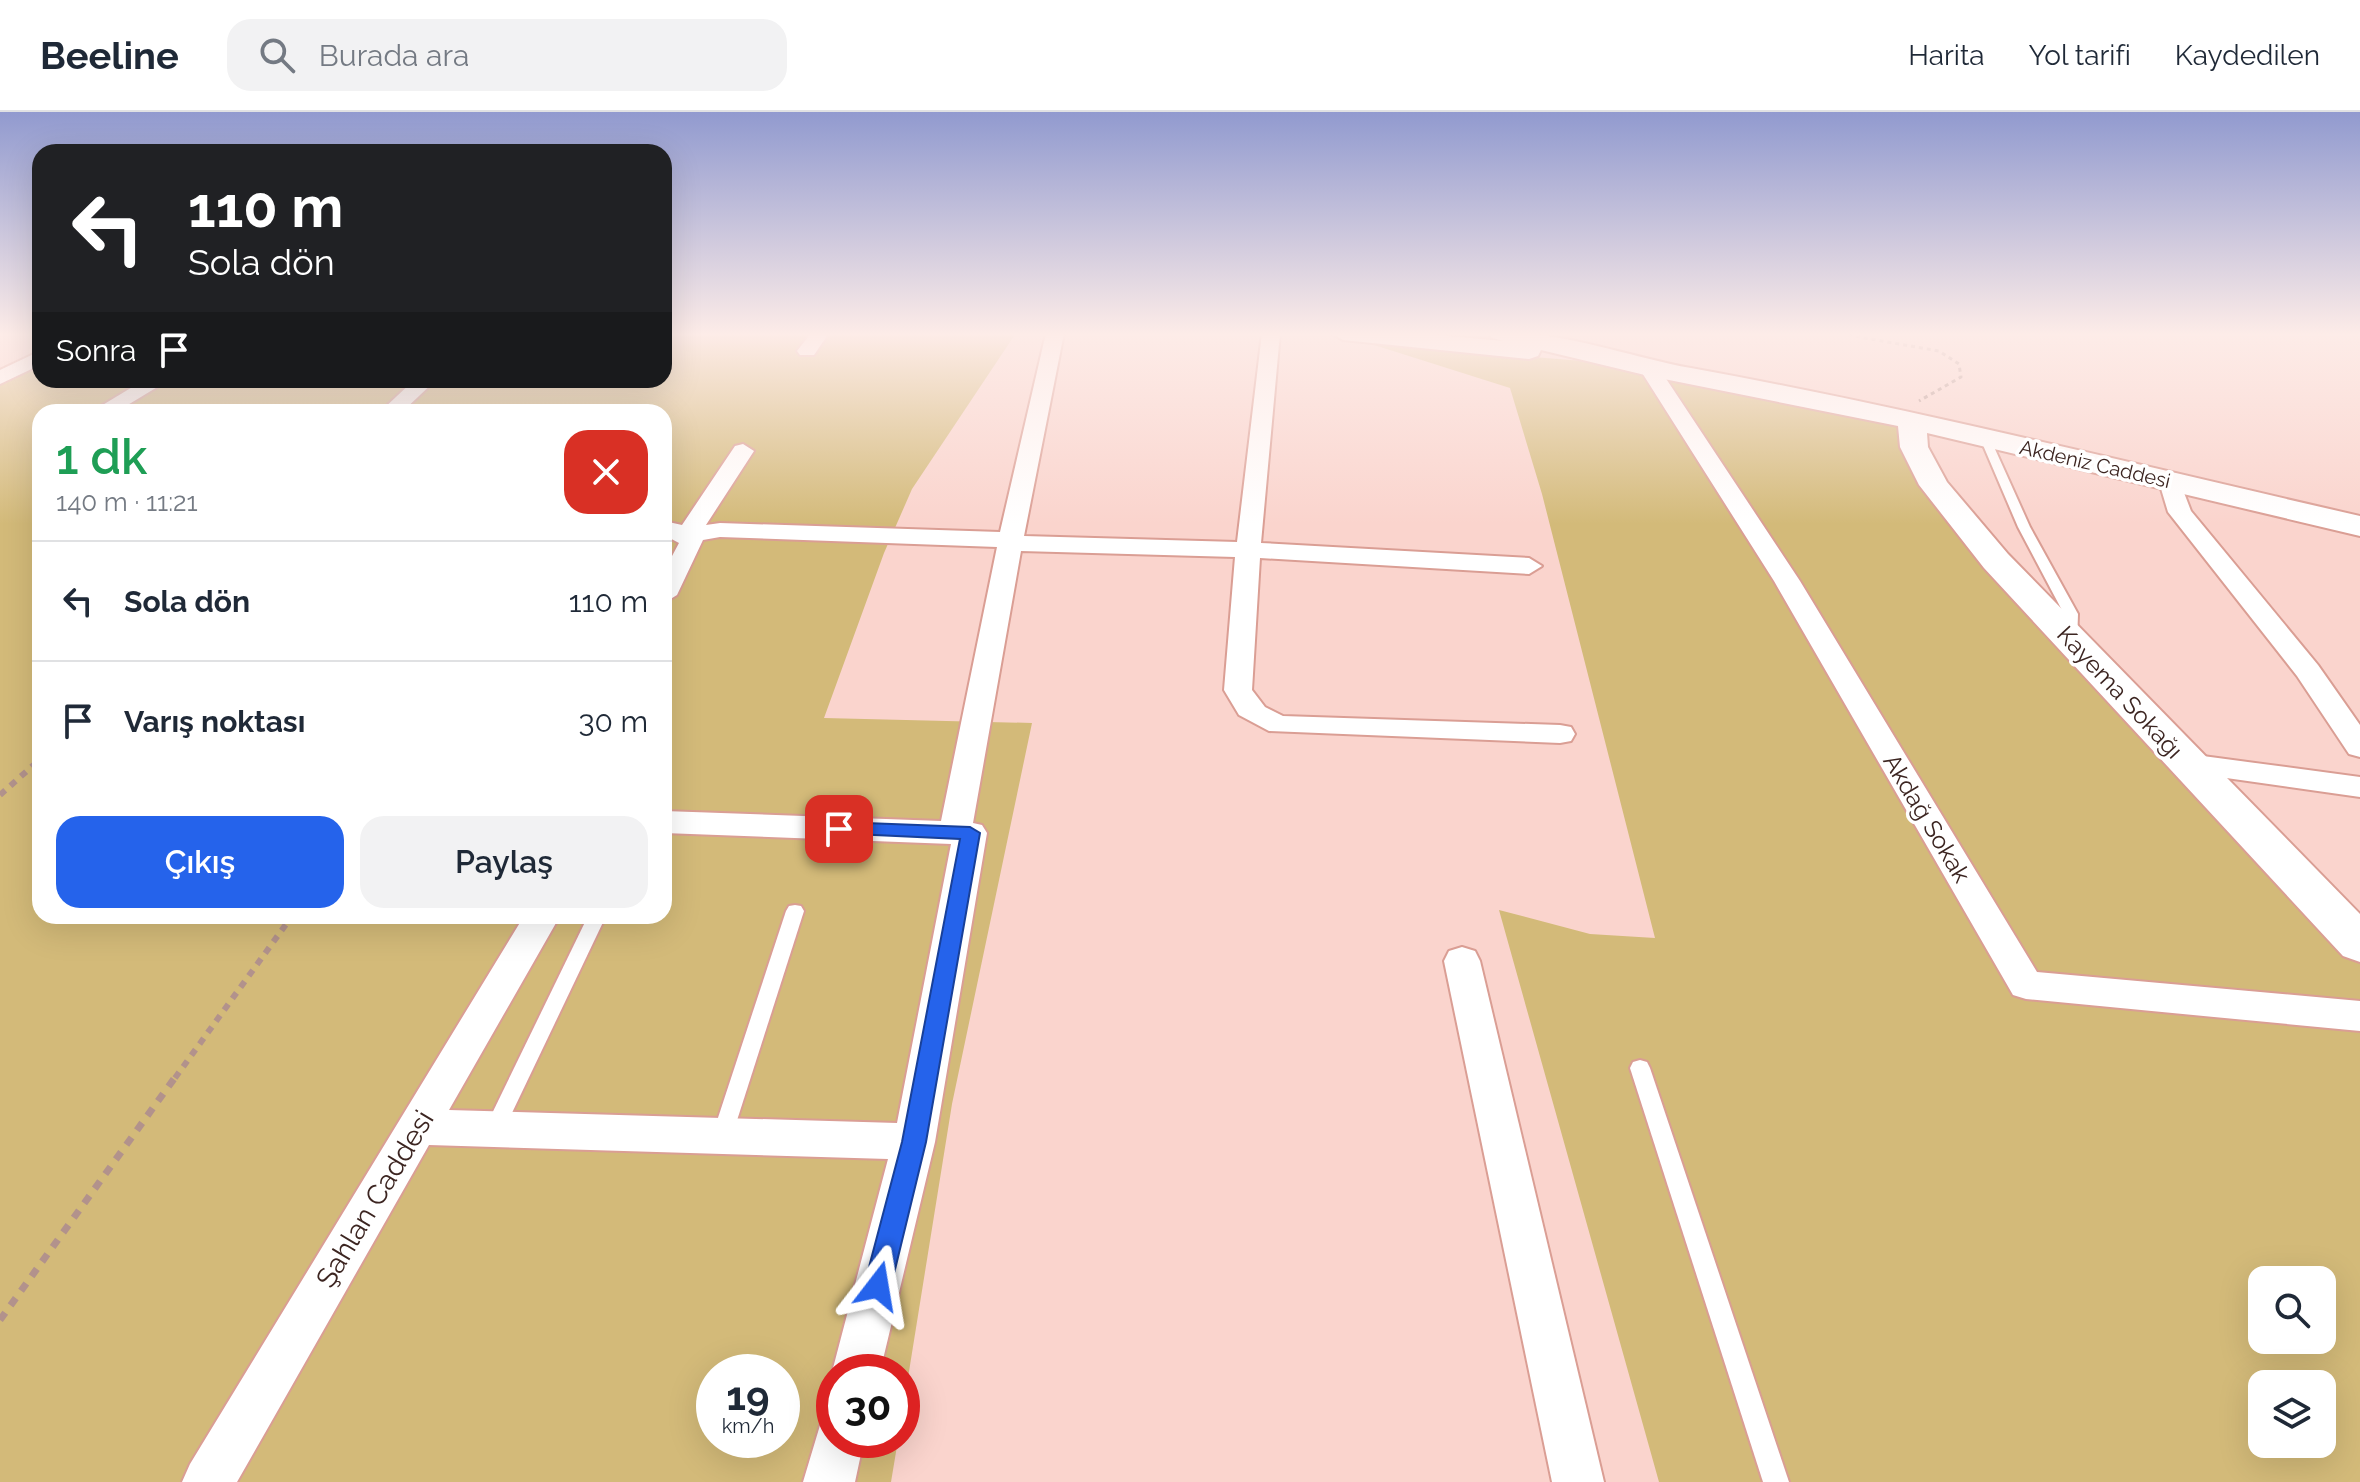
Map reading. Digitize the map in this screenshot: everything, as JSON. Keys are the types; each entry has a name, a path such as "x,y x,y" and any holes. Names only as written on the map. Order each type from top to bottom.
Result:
{"street":[{"path":"955,833 990,638 1042,397"},
{"path":"1264,397 1248,550 1238,690 1244,704 1260,719 1280,725 1560,734"},
{"name":"Akdağ Sokak","path":"1668,397 1787,581 2026,985 2360,1016"},
{"name":"Akdeniz Caddesi","path":"1802,397 2360,526"},
{"name":"Kayema Sokağı","path":"1912,421 1914,447 1934,485 1996,561 2360,944"},
{"path":"676,532 743,451"},
{"path":"2170,482 2180,512 2308,671 2360,747"},
{"path":"676,532 720,530 1248,550 1529,566"},
{"path":"672,580 692,542 676,532"},
{"path":"2188,764 2360,787"},
{"path":"672,822 970,833 914,1142 861,1354"},
{"name":"Şahlan Caddesi","path":"208,1482 537,924"},
{"path":"1462,961 1578,1482"},
{"path":"418,1127 914,1142"},
{"path":"829,1482 835,1458"}],"lane":[{"path":"1985,438 2024,527 2071,614 2072,640"},
{"path":"722,1136 795,911"},
{"path":"494,1130 593,924"},
{"path":"1640,1068 1776,1482"}],"path":[{"path":"1912,421 1912,408 1925,397"},
{"path":"0,795 32,767"},
{"path":"0,1320 286,924"}],"shaded area":[{"path":"0,397 973,397 912,489 884,553 824,718 1032,723 952,1104 912,1354 816,1354 816,1458 895,1458 891,1482 0,1482"},
{"path":"1513,397 1798,397 1911,420 1913,450 2360,945 2360,1482 1659,1482 1499,910 1590,934 1655,938 1542,494"}],"route":[{"path":"839,829 970,833 914,1142 878,1286"}]}
